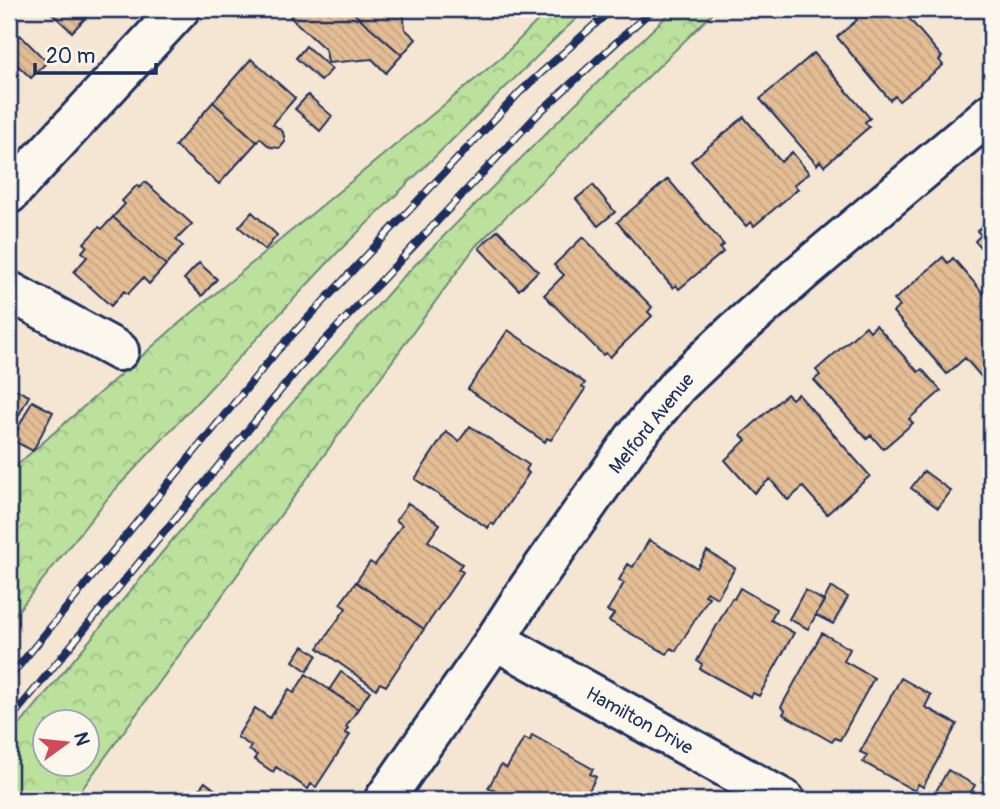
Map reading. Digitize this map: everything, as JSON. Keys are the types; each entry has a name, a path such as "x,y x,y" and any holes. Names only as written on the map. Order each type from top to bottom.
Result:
{"street":[{"path":"9,194 180,9"},
{"name":"Melford Avenue","path":"384,800 528,589 635,438 678,385 733,333 991,113"},
{"path":"9,291 119,351"},
{"name":"Hamilton Drive","path":"495,640 785,800"}],"green space":[{"path":"549,9 587,9 337,253 112,493 9,622 9,472 177,325 502,57"},
{"path":"674,9 717,9 475,247 102,761 102,708 34,708 174,538 400,280"},
{"path":"32,710 32,778 90,778 74,800 9,800 9,738"}],"building":[{"path":"47,9 94,9 72,32"},
{"path":"295,9 349,9 402,55 386,73 372,59 328,63 326,50 290,17"},
{"path":"349,9 403,9 405,29 416,39 402,55"},
{"path":"854,9 901,9 942,57 939,60 943,65 899,101 895,96 890,100 837,37 857,20 850,12"},
{"path":"20,35 47,62 31,78 9,57 9,46"},
{"path":"306,46 332,69 321,81 296,58"},
{"path":"814,53 870,118 865,122 869,127 824,166 820,161 817,165 760,99"},
{"path":"251,59 295,98 273,124 283,132 285,142 280,148 270,147 260,138 257,142 213,102"},
{"path":"308,95 332,116 320,131 295,109"},
{"path":"213,102 257,142 219,184 175,146"},
{"path":"744,117 781,162 792,152 809,173 794,185 798,189 754,226 751,222 746,226 691,161"},
{"path":"668,179 724,245 720,248 723,252 679,289 676,285 673,288 617,222"},
{"path":"145,182 192,224 176,240 183,246 166,265 113,217 125,204 122,201 137,185 139,188"},
{"path":"593,185 615,212 598,226 576,199"},
{"path":"252,212 277,235 265,250 239,227"},
{"path":"113,217 166,265 149,284 143,278 128,294 124,291 111,306 74,272 87,257 82,252 87,246 84,243"},
{"path":"991,218 991,260 975,241 981,235 977,231"},
{"path":"498,230 538,271 519,290 479,248"},
{"path":"583,237 652,307 648,312 652,316 610,357 606,353 603,355 544,295 564,275 554,265"},
{"path":"943,257 948,263 953,258 991,302 991,388 965,358 947,374 893,312 900,306 894,300"},
{"path":"199,263 217,279 202,296 184,279"},
{"path":"876,325 918,372 922,369 941,391 909,419 913,423 883,449 871,435 867,439 814,380 820,375 816,370 866,326 870,331"},
{"path":"508,330 585,383 582,387 585,389 551,440 547,438 545,442 468,389"},
{"path":"9,386 29,396 9,434"},
{"path":"787,394 792,399 798,394 870,476 827,514 803,487 788,500 770,479 754,493 725,460 746,440 741,435"},
{"path":"32,401 53,412 33,451 12,440"},
{"path":"470,426 529,465 526,470 529,473 494,525 491,523 488,528 415,479 446,432 459,441"},
{"path":"924,471 951,491 938,508 911,488"},
{"path":"408,503 440,524 428,541 462,564 458,569 463,572 424,629 356,582 370,562 375,565 402,525 396,520"},
{"path":"649,540 697,568 707,551 735,568 717,598 707,592 705,595 709,597 676,651 671,648 667,654 609,621 614,614 607,611 624,583 619,580 628,564 633,567"},
{"path":"356,582 424,629 386,686 380,683 376,689 318,648 346,608 340,604"},
{"path":"831,587 848,597 833,624 816,615"},
{"path":"740,588 776,609 771,620 794,633 759,696 753,693 751,697 700,669 702,664 697,661"},
{"path":"805,590 824,601 808,629 789,619"},
{"path":"822,633 850,649 844,661 874,678 840,740 835,738 832,742 783,714 785,710 781,707"},
{"path":"303,646 317,655 307,671 293,661"},
{"path":"341,672 370,691 358,709 329,690"},
{"path":"306,674 358,709 346,727 348,728 345,733 350,735 316,787 311,784 308,789 276,767 273,772 254,759 257,755 249,750 251,746 237,737 255,708 270,718 289,689 294,693"},
{"path":"901,678 931,695 925,707 957,724 923,787 918,784 915,791 863,762 867,755 860,752"},
{"path":"532,735 593,769 590,774 596,777 584,800 491,799 495,791 488,788 501,765 507,768 524,738 530,741"},
{"path":"948,770 975,785 966,800 931,800"},
{"path":"205,782 229,800 191,800"}],"railway":[{"path":"9,678 277,351 520,92 612,9"},
{"path":"9,721 298,369 540,112 653,9"}]}
